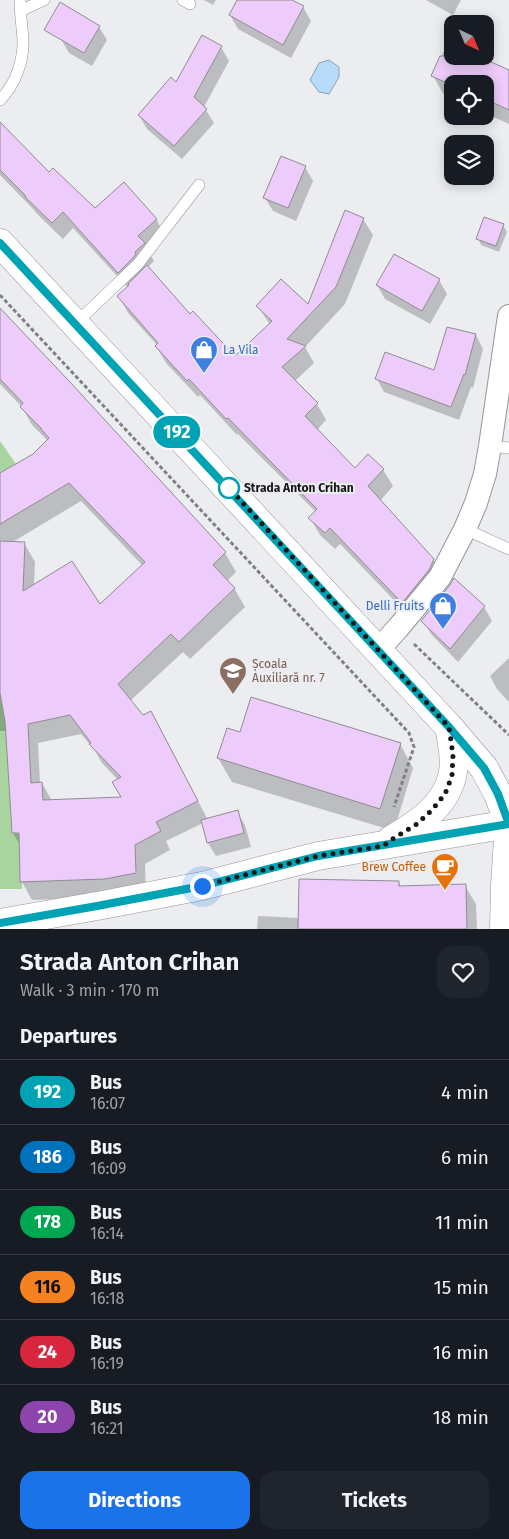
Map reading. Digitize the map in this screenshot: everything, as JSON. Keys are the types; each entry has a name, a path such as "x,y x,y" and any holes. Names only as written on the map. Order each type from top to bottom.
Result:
{"main road":[{"path":"0,243 378,649 484,768 498,794 509,824 504,929"},
{"path":"383,846 417,824 445,794 452,776 453,755 449,727"},
{"path":"0,923 202,886 318,856 509,824"}],"street":[{"path":"378,649 440,577 465,529 485,474 499,447 509,316"}],"lane":[{"path":"0,100 6,94 19,68 23,41 20,6 44,0"},
{"path":"76,323 138,264 199,185"},
{"path":"465,529 509,549"}],"path":[{"path":"0,295 409,733 414,747 393,809"},
{"path":"398,628 509,736"}],"green space":[{"path":"0,441 16,464 0,473"},
{"path":"0,686 5,704 15,834 22,834 22,889 0,889"}],"water":[{"path":"329,60 339,67 339,77 329,94 319,92 310,80 319,63"}],"building":[{"path":"237,0 292,0 304,6 283,45 229,15"},
{"path":"60,2 100,26 84,53 44,30"},
{"path":"202,35 222,46 194,97 207,109 174,146 138,115 171,77 176,82"},
{"path":"440,56 444,56 444,65 494,65 494,63 509,70 509,110 494,103 494,75 444,75 444,82 431,76"},
{"path":"0,122 49,172 53,168 95,208 124,182 157,219 138,236 145,243 118,273 63,212 52,223 0,170"},
{"path":"281,156 306,166 288,208 263,198"},
{"path":"345,210 364,218 336,287 287,339 306,346 282,367 318,403 305,416 355,468 368,454 384,469 368,486 434,559 429,570 402,603 330,528 325,533 308,518 317,509 228,418 226,419 189,379 187,381 155,346 158,343 117,296 147,265 190,314 193,311 235,356 272,321 256,306 281,279 308,304"},
{"path":"484,217 504,224 496,246 476,239"},
{"path":"394,254 440,279 422,311 376,285"},
{"path":"0,308 226,552 213,565 235,588 179,642 171,634 118,684 143,715 151,711 198,801 156,822 161,831 135,845 136,873 105,879 20,882 19,833 12,833 5,721 0,693 0,541 25,542 23,591 72,561 100,604 145,562 69,483 0,524 0,473 33,454 49,438 20,407 23,403 0,379","holes":["70,715 91,743 89,744 121,777 112,782 121,797 43,800 42,782 31,783 28,724"]},
{"path":"447,327 476,334 465,375 451,407 375,379 385,352 434,370"},
{"path":"454,578 485,606 450,649 421,621"},
{"path":"251,697 401,743 380,809 217,758 227,728 240,732"},
{"path":"238,810 244,833 207,843 201,820"},
{"path":"299,879 399,881 399,886 466,884 467,929 298,929"}],"bus line":[{"name":"192","path":"0,243 449,727 484,768 498,794 509,824 318,856 202,886 0,923"}],"place":[{"name":"La Vila","path":"204,374"},
{"name":"Strada Anton Crihan","path":"229,488"},
{"name":"Delli Fruits","path":"443,630"},
{"name":"Școala Auxiliară nr. 7","path":"233,695"},
{"name":"Brew Coffee","path":"445,891"}],"route":[{"path":"202,886 318,856 383,846 417,824 432,810 445,794 452,776 453,755 449,727 229,488"}]}
